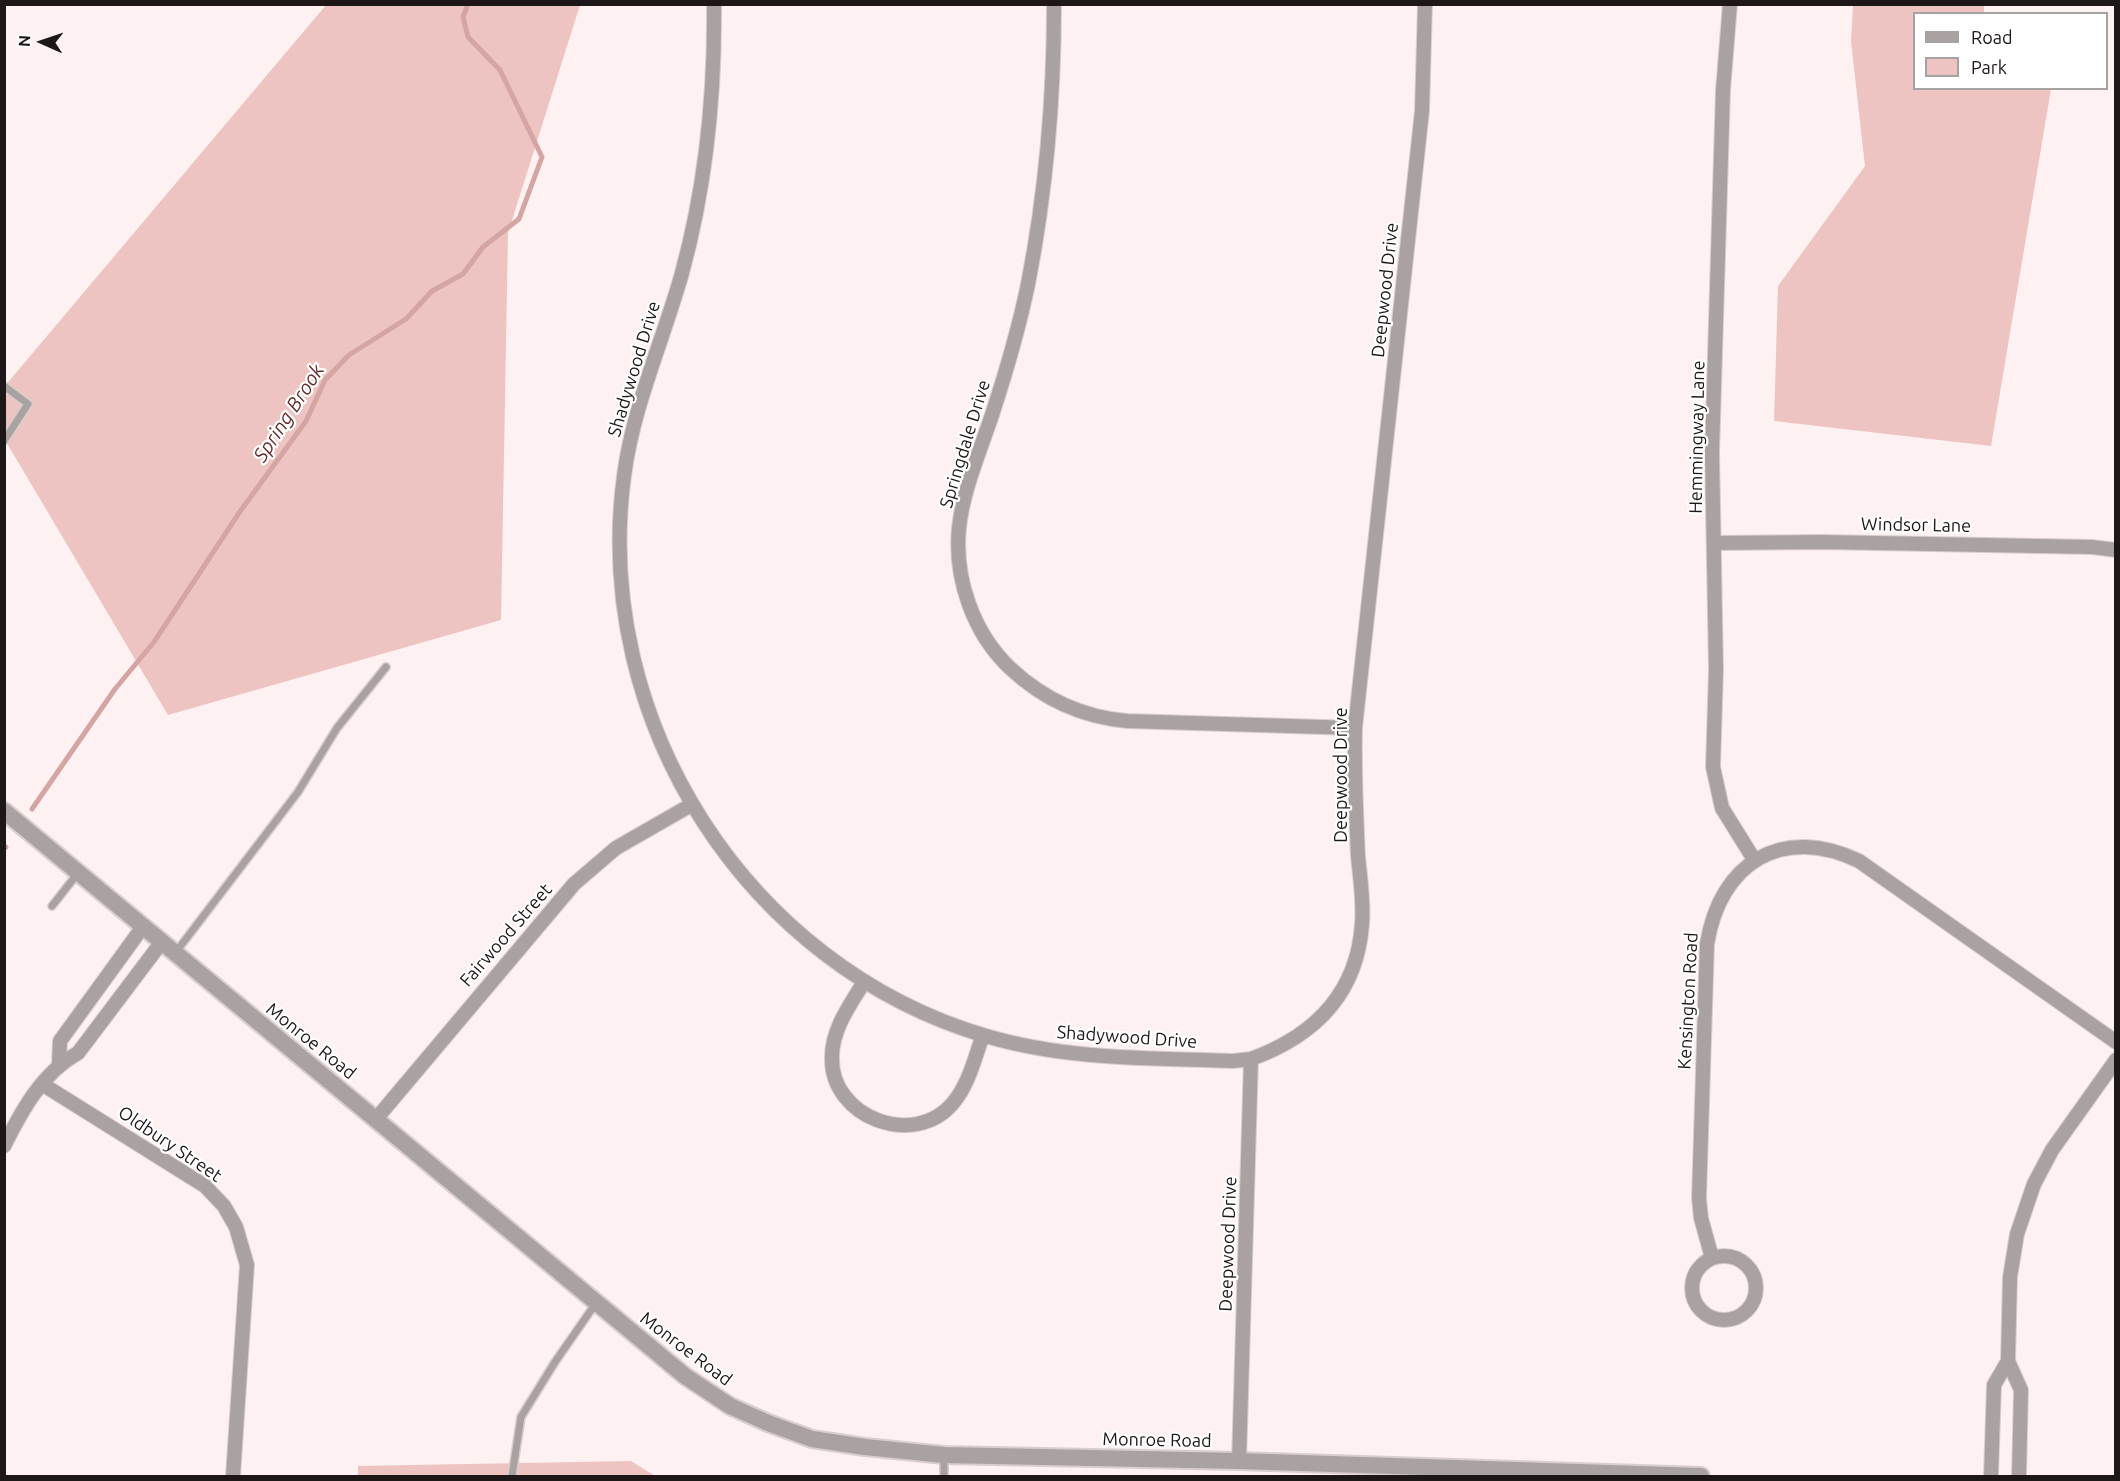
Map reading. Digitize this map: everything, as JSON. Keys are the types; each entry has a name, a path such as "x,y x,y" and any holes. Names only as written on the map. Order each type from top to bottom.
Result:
{"street":[{"name":"Shadywood Drive","path":"714,4 712,85 701,190 675,297 636,415 624,476 620,527 620,570 633,659 661,746 691,805 726,856 768,905 821,952 864,982 911,1007 983,1035 1046,1050 1091,1056 1233,1061 1251,1059"},
{"name":"Springdale Drive","path":"1054,4 1047,149 1028,281 1014,343 974,470 959,527 959,558 969,606 988,644 1028,684 1057,702 1089,716 1127,721 1355,728"},
{"name":"Deepwood Drive","path":"1239,1461 1251,1059 1286,1044 1323,1018 1343,988 1359,948 1363,903 1355,790 1355,728 1422,111 1425,4"},
{"name":"Hemmingway Lane","path":"1730,4 1723,90 1712,453 1716,670 1713,767 1722,808 1755,861"},
{"name":"Windsor Lane","path":"1714,543 1822,542 2092,547 2115,550"},
{"name":"Fairwood Street","path":"376,1119 574,884 616,848 691,805"},
{"name":"Monroe Road","path":"4,811 142,928 694,1382 730,1406 768,1423 828,1442 944,1455 1239,1461 1557,1475 1701,1476"},
{"name":"Kensington Road","path":"1712,1258 1703,1226 1699,1198 1707,944 1715,908 1724,891 1755,861 1770,853 1806,846 1841,852 1859,861 2115,1041"},
{"path":"59,1063 60,1041 142,928"},
{"path":"4,1146 28,1101 59,1063 78,1053 161,943"},
{"path":"864,982 839,1023 833,1042 831,1060 834,1077 842,1092 867,1116 888,1124 912,1125 942,1114 962,1091 983,1035"},
{"path":"2019,1476 2021,1390 2008,1361 2012,1254 2025,1209 2052,1150 2115,1060"},
{"name":"Oldbury Street","path":"42,1084 205,1185 224,1206 236,1227 244,1250 248,1282 232,1476"},
{"path":"1731,1256 1747,1265 1753,1274 1756,1283 1753,1302 1741,1316 1732,1319 1710,1317 1696,1305 1692,1296 1694,1276 1699,1268 1712,1258 1731,1256"},
{"path":"1991,1476 1994,1385 2008,1361"}],"lane":[{"path":"4,386 27,404 4,441"},
{"path":"174,954 298,792 338,728 386,667"},
{"path":"52,906 78,873"},
{"path":"512,1476 521,1417 555,1362 596,1303"},
{"path":"944,1455 944,1476"}],"green space":[{"path":"326,5 580,5 508,233 501,620 168,715 5,440 4,387"},
{"path":"1853,5 1984,5 1984,12 1913,12 1913,90 2051,90 1991,446 1774,421 1778,286 1865,166 1851,41"},
{"path":"631,1461 655,1476 358,1476 358,1466"}],"waterway":[{"name":"Spring Brook","path":"32,809 115,689 154,642 239,513 306,421 325,380 349,355 406,319 432,291 463,274 483,247 519,219 542,157 500,70 468,37 463,17 468,4"}]}
